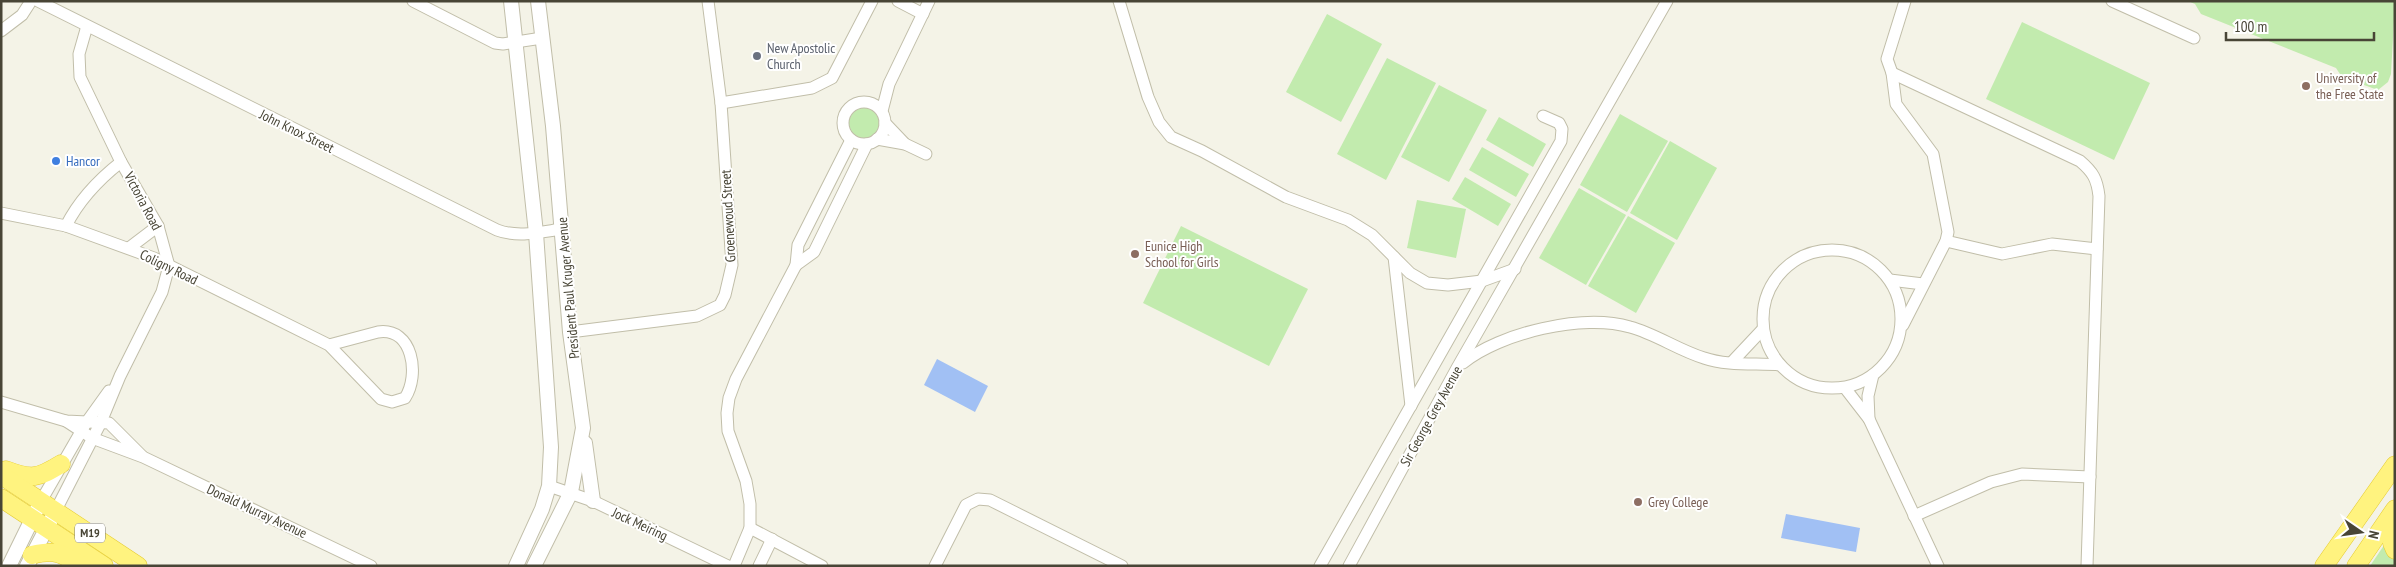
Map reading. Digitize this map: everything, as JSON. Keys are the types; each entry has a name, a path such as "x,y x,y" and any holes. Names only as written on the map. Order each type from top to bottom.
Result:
{"highway":[{"path":"1,468 33,477 41,476 61,464"},
{"path":"2324,566 2395,465"},
{"name":"M19","path":"1,475 131,561"},
{"name":"M19","path":"1,498 104,566"},
{"path":"2356,566 2395,509"},
{"path":"2395,526 2392,536 2395,550"},
{"path":"29,561 53,551 59,552 82,566"}],"street":[{"path":"1,31 22,16 31,1"},
{"name":"John Knox Street","path":"38,1 497,230 510,234 562,229"},
{"path":"413,1 495,43 542,38"},
{"name":"President Paul Kruger Avenue","path":"511,1 536,233 551,447 549,486 542,508 516,566"},
{"name":"President Paul Kruger Avenue","path":"534,566 572,492 583,428 570,332 562,229 538,1"},
{"name":"Groenewoud Street","path":"570,332 697,316 720,305 730,280 732,265 721,103 708,1"},
{"path":"721,103 812,88 832,78 872,1"},
{"path":"898,1 923,14"},
{"path":"796,265 814,252 872,142 884,131 885,123 882,111 889,84 929,1"},
{"path":"1120,1 1148,97 1159,122 1171,137 1202,151 1286,197 1348,220 1372,235 1410,274 1427,283 1448,285 1482,281 1515,269"},
{"name":"Sir George Grey Avenue","path":"1349,566 1457,368 1667,1"},
{"path":"1901,329 1900,303 1890,280 1870,260 1843,250 1814,252 1789,265 1771,287 1765,300 1763,329 1769,348 1780,365 1793,377 1809,385 1827,389 1845,388 1860,383 1873,375 1892,355 1901,329 1946,241 1948,232 1945,209 1933,154 1896,104 1892,73 1887,59 1905,1"},
{"path":"2112,1 2194,38"},
{"name":"Victoria Road","path":"87,26 79,54 80,77 121,162 158,226 169,266"},
{"path":"1892,73 2080,161 2097,180 2099,196 2087,566"},
{"path":"870,103 889,84"},
{"path":"882,111 870,103 860,102 853,104 844,116 845,132 851,140 905,144"},
{"path":"1320,566 1561,141 1562,128 1559,123 1543,116"},
{"path":"885,123 905,144 926,154"},
{"path":"734,566 750,528 746,481 728,431 727,413 729,398 736,379 796,265 798,245 851,140"},
{"path":"66,226 83,198 100,179 121,162"},
{"name":"Coligny Road","path":"1,213 66,226 129,248 169,266 328,345 381,399 392,402 405,398 412,381 411,355 397,334 385,331 378,332 328,345"},
{"path":"129,248 158,226"},
{"path":"1946,241 2002,254 2052,244 2097,249"},
{"path":"1394,256 1411,406"},
{"path":"48,505 92,438 97,418 162,292 169,266"},
{"path":"1890,280 1923,284"},
{"path":"1457,368 1477,352 1494,343 1526,333 1589,322 1629,326 1703,358 1780,365"},
{"path":"1732,362 1763,329"},
{"path":"1869,420 1868,396 1873,375"},
{"path":"1845,388 1869,420 1938,566"},
{"name":"Donald Murray Avenue","path":"1,402 84,427 92,438 143,457 371,566"},
{"path":"52,416 97,418"},
{"path":"29,561 40,522 48,505 61,464 84,427 97,418"},
{"name":"Donald Murray Avenue","path":"97,418 110,422 115,426 143,457"},
{"path":"583,428 593,501"},
{"path":"1914,516 1991,482 2022,474 2090,477"},
{"name":"Jock Meiring","path":"549,486 572,492 593,501 728,566"},
{"path":"935,566 966,505 978,499 990,500 1122,566"},
{"path":"9,566 40,522"},
{"path":"750,528 822,566"},
{"path":"758,566 772,539"}],"green space":[{"path":"2188,1 2395,1 2391,74 2388,82 2378,90 2342,77 2336,68 2201,14 2195,4"},
{"path":"1327,14 1382,44 1341,122 1286,92"},
{"path":"2022,22 2150,83 2114,160 1986,99"},
{"path":"1387,58 1436,83 1386,180 1337,154"},
{"path":"1439,85 1487,110 1449,182 1401,157"},
{"path":"864,107 870,108 875,112 879,117 879,129 875,134 870,138 864,139 858,138 853,134 849,129 848,123 849,117 853,112 858,108"},
{"path":"1620,114 1668,141 1627,212 1580,185"},
{"path":"1499,117 1546,144 1533,167 1486,140"},
{"path":"1670,141 1717,168 1677,240 1630,213"},
{"path":"1482,147 1529,174 1516,197 1469,170"},
{"path":"1465,177 1511,204 1498,226 1452,199"},
{"path":"1579,188 1626,215 1586,285 1539,258"},
{"path":"1417,200 1466,209 1456,258 1407,248"},
{"path":"1628,216 1675,243 1636,313 1588,286"},
{"path":"1181,226 1308,289 1269,366 1143,303"},
{"path":"2395,529 2395,566 2370,566"}],"water":[{"path":"937,359 988,386 975,412 924,385"},
{"path":"1786,514 1860,528 1856,552 1781,538"}],"place":[{"name":"New Apostolic Church","path":"757,56"},
{"name":"University of the Free State","path":"2306,86"},
{"name":"Hancor","path":"56,161"},
{"name":"Eunice High School for Girls","path":"1135,254"},
{"name":"Grey College","path":"1638,502"}]}
